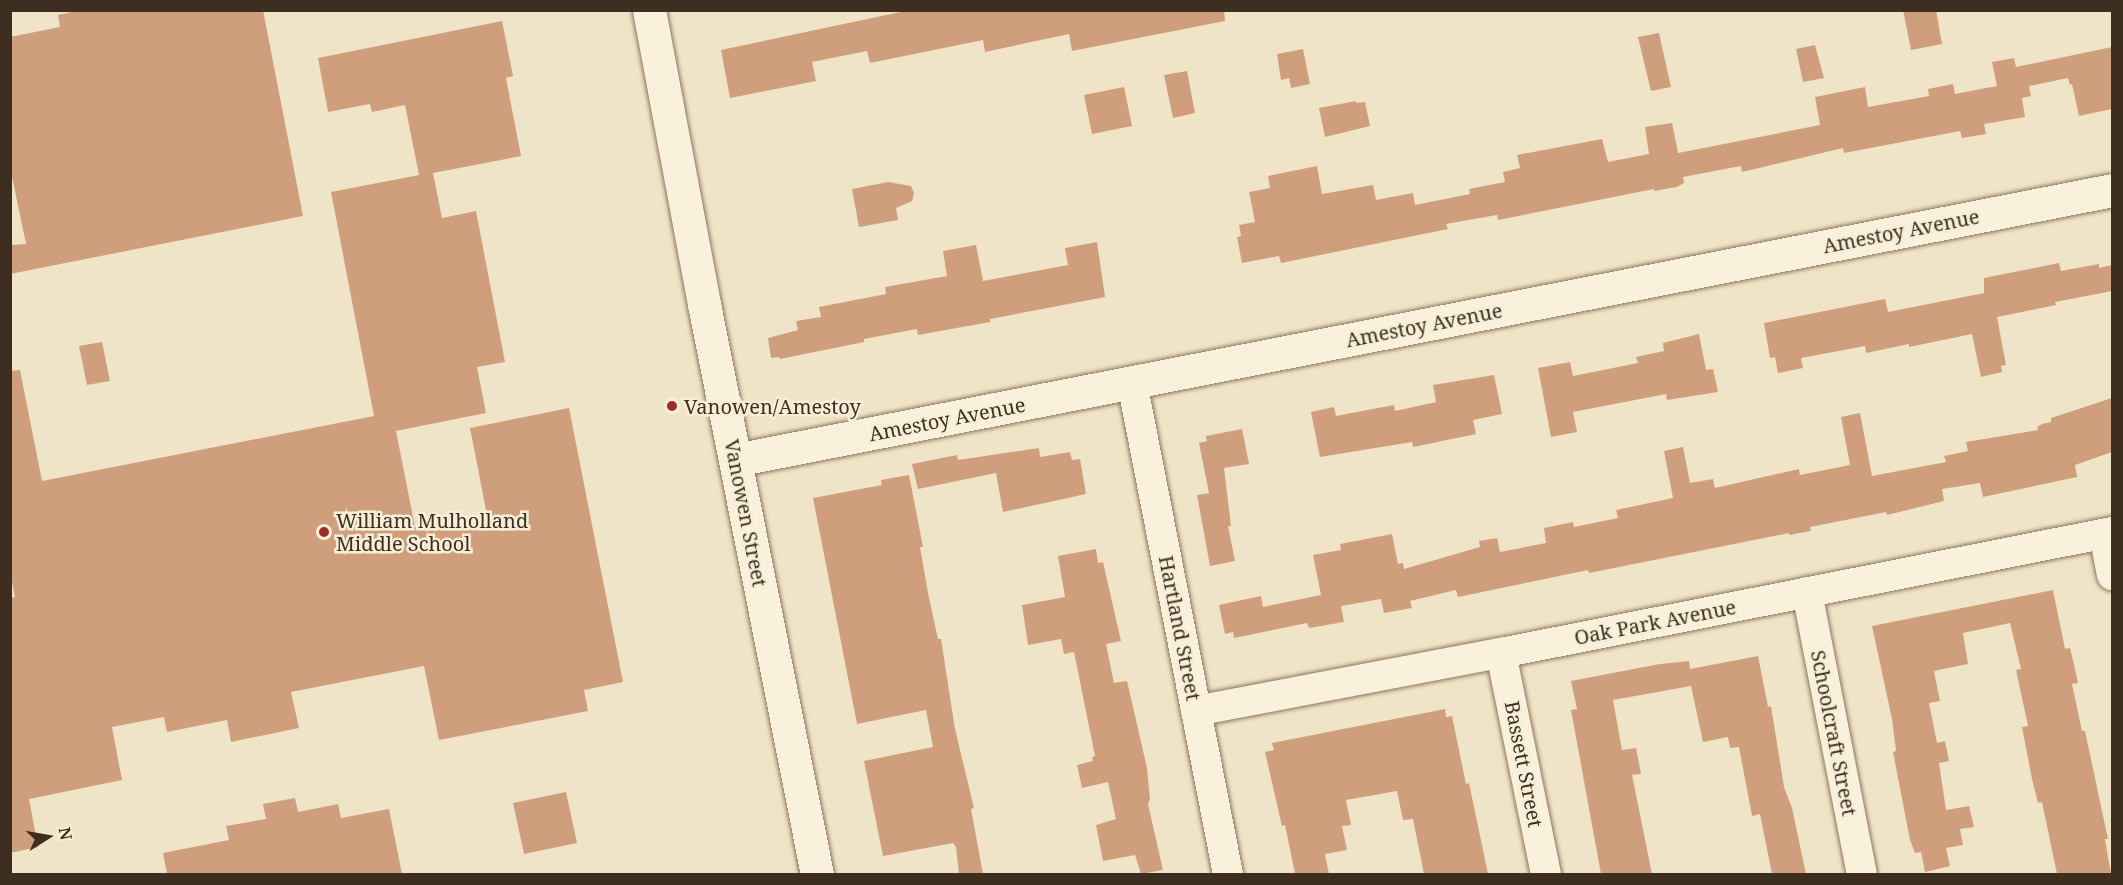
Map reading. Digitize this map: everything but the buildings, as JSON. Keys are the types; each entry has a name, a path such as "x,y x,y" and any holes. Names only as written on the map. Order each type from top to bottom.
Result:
{"street":[{"name":"Vanowen Street","path":"649,10 817,874"},
{"name":"Amestoy Avenue","path":"735,460 2112,190"},
{"name":"Hartland Street","path":"1132,382 1228,874"},
{"name":"Oak Park Avenue","path":"1196,711 2108,533"},
{"path":"2108,533 2112,575"},
{"name":"Schoolcraft Street","path":"1807,592 1862,874"},
{"name":"Bassett Street","path":"1502,653 1546,874"}],"place":[{"name":"Vanowen/Amestoy","path":"672,406"},
{"name":"William Mulholland Middle School","path":"324,532"}]}
